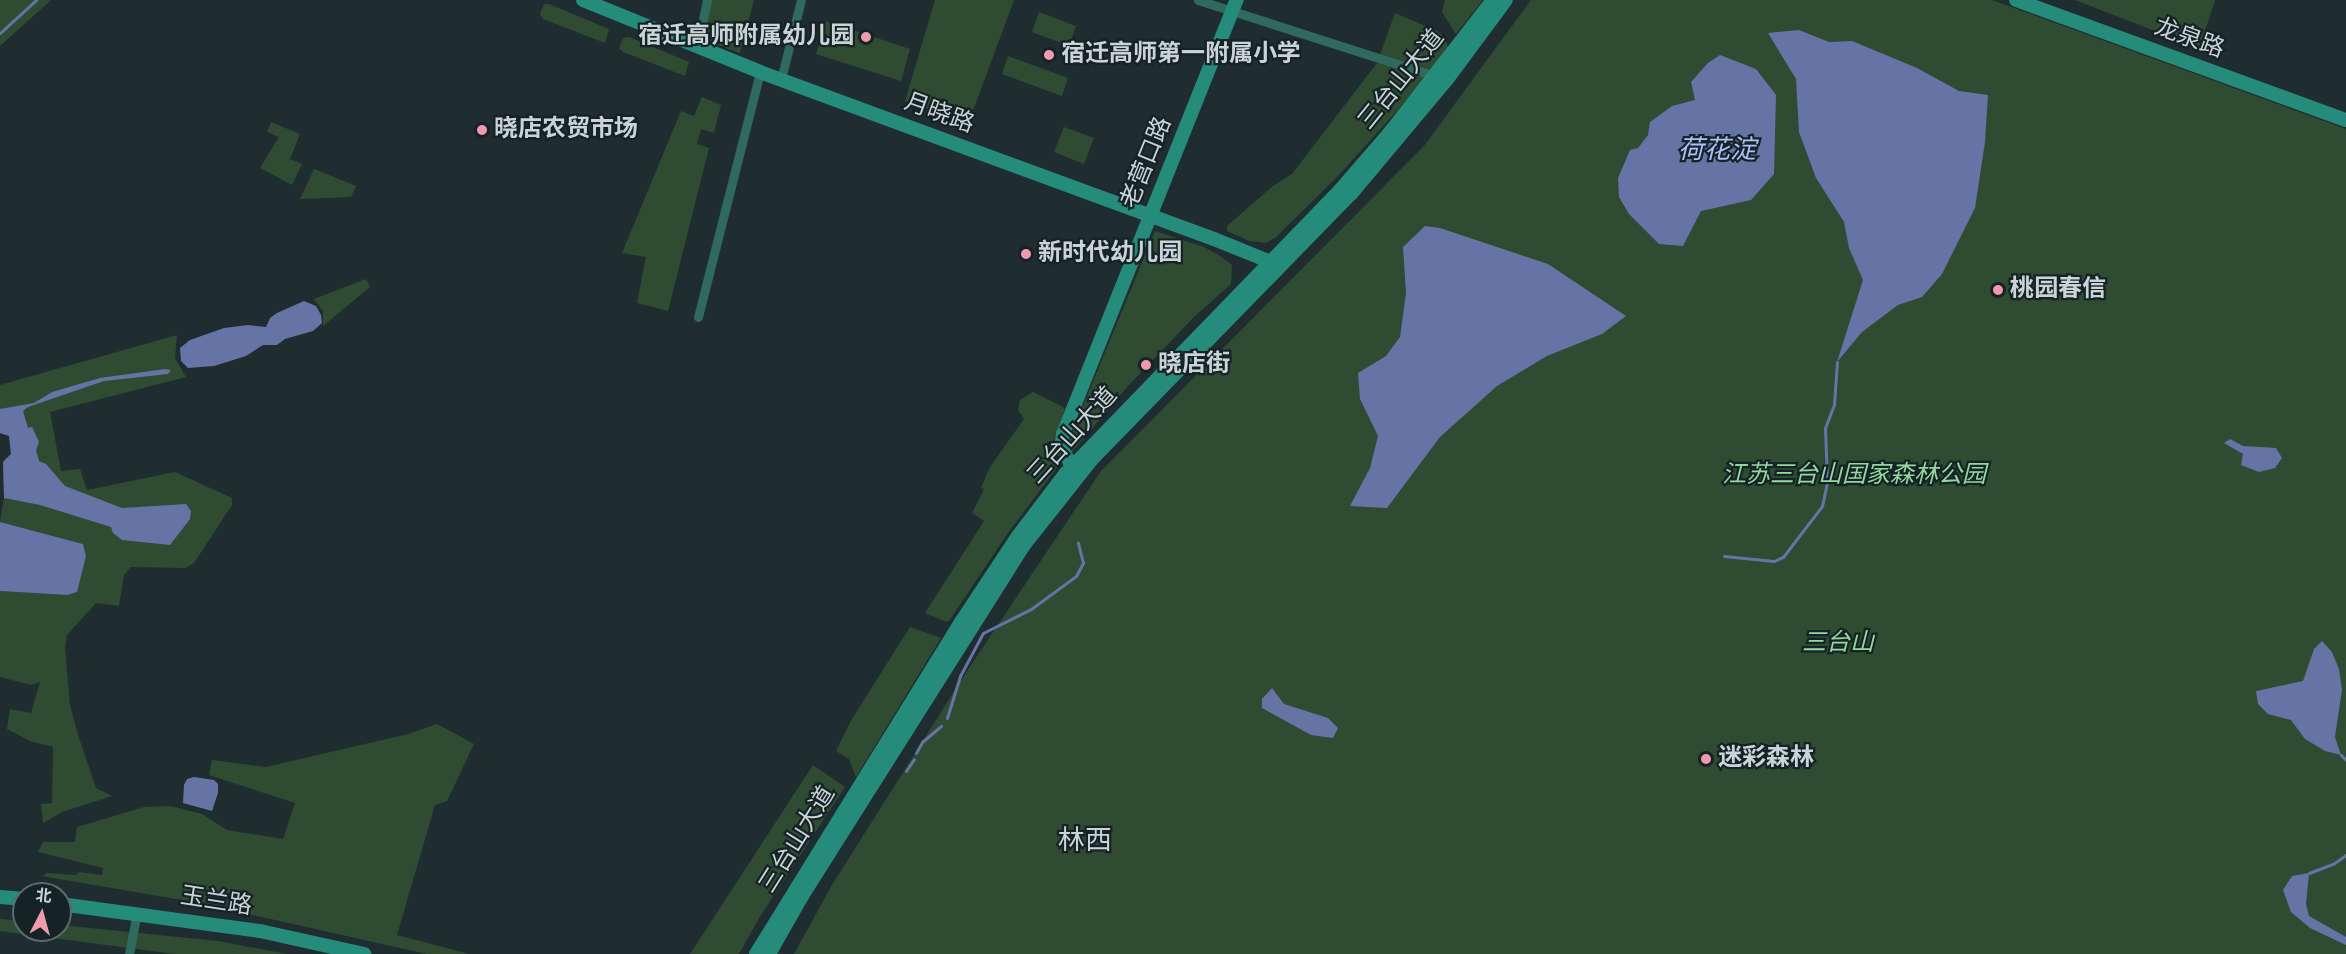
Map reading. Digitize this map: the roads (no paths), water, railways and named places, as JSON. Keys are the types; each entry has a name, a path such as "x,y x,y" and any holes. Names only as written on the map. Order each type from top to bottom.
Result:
{"street":[{"name":"月晓路","path":"583,0 760,72 1150,216 1275,266"},
{"path":"697,46 707,0"},
{"path":"781,79 801,0"},
{"path":"1198,0 1235,5 1441,77"},
{"name":"三台山大道","path":"1441,77 1493,0"},
{"name":"三台山大道","path":"756,954 795,886 961,622 1018,536 1077,470 1275,266 1351,194 1441,77 1506,0"},
{"name":"龙泉路","path":"2016,0 2346,120"},
{"name":"老营口路","path":"1077,470 1061,448 1063,434 1235,5"},
{"path":"698,317 760,72"},
{"name":"三台山大道","path":"769,954 802,896 1024,545 1077,470"},
{"name":"玉兰路","path":"72,906 264,939 336,954"},
{"name":"玉兰路","path":"72,912 136,916 285,935 364,954"},
{"path":"129,954 136,916"}],"water":[{"path":"1799,30 1829,42 1852,41 1917,68 1959,91 1988,95 1985,142 1975,208 1942,274 1922,297 1898,305 1862,332 1837,362 1863,280 1849,248 1844,222 1816,178 1799,132 1796,79 1768,33"},
{"name":"荷花淀","path":"1720,55 1756,69 1776,95 1774,174 1751,200 1701,211 1683,246 1659,244 1629,214 1619,197 1618,178 1630,150 1638,148 1648,135 1650,122 1672,106 1695,100 1691,82 1708,63"},
{"path":"1425,226 1440,228 1548,264 1626,316 1602,334 1547,356 1497,386 1440,437 1387,508 1350,506 1370,468 1378,436 1360,399 1358,373 1386,356 1400,337 1406,293 1403,247"},
{"path":"304,301 316,306 321,315 322,323 313,331 285,339 277,345 263,345 246,356 214,366 188,368 181,361 180,348 190,340 224,328 248,325 266,327 270,318 277,313"},
{"path":"171,370 168,374 104,381 28,407 23,411 28,428 32,427 39,442 36,450 39,461 46,464 65,486 122,508 186,504 191,511 190,519 170,545 122,540 113,533 111,527 40,505 4,498 3,462 11,454 9,436 0,433 0,409 34,403 52,392 100,378"},
{"path":"2230,439 2243,446 2276,448 2282,458 2275,468 2259,472 2241,465 2243,454 2224,443"},
{"path":"0,522 83,544 86,556 77,592 67,595 0,591"},
{"path":"2322,641 2332,652 2339,669 2342,690 2335,737 2341,755 2325,751 2305,739 2291,720 2268,714 2258,704 2256,691 2303,681 2314,649"},
{"path":"1272,688 1284,704 1328,718 1338,728 1333,738 1311,735 1262,708 1262,699"},
{"path":"194,777 214,780 218,784 218,793 212,811 183,803 184,785 187,779"},
{"path":"2309,873 2306,904 2309,916 2346,937 2346,945 2310,928 2291,912 2283,890 2292,876"}],"waterway":[{"path":"0,33 36,0"},
{"path":"1724,556 1774,561 1783,557 1822,506 1827,482 1825,428 1834,404 1837,362"},
{"path":"947,718 960,676 983,633 1031,609 1076,576 1083,563 1078,543"},
{"path":"916,753 922,742 941,726"},
{"path":"2341,755 2346,760"},
{"path":"906,771 914,759"},
{"path":"2309,873 2333,864 2346,855"}],"place":[{"name":"宿迁高师附属幼儿园","path":"866,37"},
{"name":"宿迁高师第一附属小学","path":"1049,55"},
{"name":"晓店农贸市场","path":"482,130"},
{"name":"新时代幼儿园","path":"1026,254"},
{"name":"桃园春信","path":"1998,290"},
{"name":"晓店街","path":"1146,365"},
{"name":"迷彩森林","path":"1706,759"}],"district":[{"name":"林西","path":"1085,842"}],"park label":[{"name":"江苏三台山国家森林公园","path":"1854,476"},
{"name":"三台山","path":"1838,644"}]}
